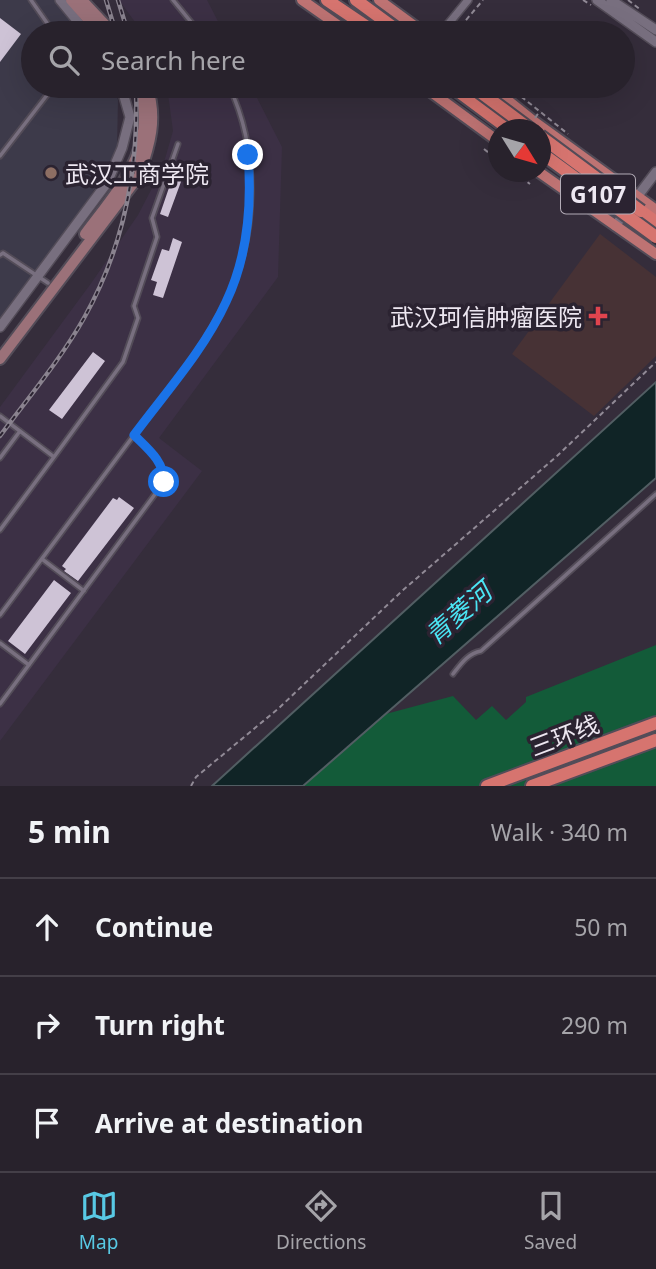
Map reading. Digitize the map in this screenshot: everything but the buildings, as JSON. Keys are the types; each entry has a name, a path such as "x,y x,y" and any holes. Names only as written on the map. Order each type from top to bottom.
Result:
{"highway":[{"path":"327,0 358,21"},
{"path":"356,0 385,21"},
{"path":"362,0 387,21"},
{"path":"467,98 495,119"},
{"path":"488,98 516,119"},
{"name":"G107","path":"551,143 656,222"},
{"name":"G107","path":"551,159 656,237"},
{"name":"三环线","path":"487,786 656,723"},
{"name":"三环线","path":"532,786 656,740"}],"main road":[{"path":"71,0 89,21"},
{"path":"82,0 102,21"},
{"path":"302,0 332,21"},
{"path":"379,0 407,21"},
{"path":"0,347 111,199 138,155 143,135 140,98"},
{"path":"0,359 139,176 149,149 153,122 149,98"},
{"path":"440,98 488,133"},
{"path":"505,98 656,209"},
{"path":"551,181 656,254"}],"street":[{"path":"60,0 78,21"},
{"path":"452,21 468,0"},
{"path":"597,0 626,21"},
{"path":"611,0 656,30"},
{"path":"635,27 656,42"},
{"path":"0,327 107,183 117,162 130,117 124,98"},
{"path":"615,226 656,172"}],"lane":[{"path":"31,0 46,21"},
{"path":"173,0 190,21"},
{"path":"0,156 45,98"},
{"path":"0,615 212,328 226,302 244,248 251,190 248,155 233,98"},
{"path":"0,529 122,362 138,318 134,306 157,237 152,218 178,144"},
{"path":"0,255 3,253 48,283"},
{"path":"0,416 54,457"},
{"path":"0,458 20,431"},
{"path":"0,704 164,482 164,471 159,461 134,435"},
{"path":"453,674 465,659 481,651 656,494"},
{"path":"42,559 84,591"},
{"path":"0,643 29,665"}],"path":[{"path":"465,21 482,0"},
{"path":"523,98 568,134"},
{"path":"484,149 488,152"},
{"path":"191,786 196,777 279,708 402,591 557,456 656,362"}],"shaded area":[{"name":"武汉工商学院","path":"0,0 57,0 75,21 21,21 21,98 117,98 117,148 89,199 0,318"},
{"path":"119,0 207,0 218,21 134,21"},
{"path":"169,98 257,98 282,147 278,277 159,438 202,471 0,741 0,407 138,215 162,169 173,131"},
{"name":"武汉珂信肿瘤医院","path":"600,234 656,277 656,356 594,416 512,354"}],"green space":[{"path":"656,645 656,786 303,786 382,715 453,696 476,720 492,706 506,720 526,702 526,697"}],"water":[{"name":"青菱河","path":"656,382 656,478 303,786 212,786"}],"railway":[{"path":"106,0 112,21"},
{"path":"118,0 124,21"},
{"path":"0,436 55,363 98,291 119,235 126,206 135,146 136,98"}],"place":[{"name":"武汉工商学院","path":"51,173"},
{"name":"武汉珂信肿瘤医院","path":"598,316"}],"route":[{"path":"164,482 164,471 159,461 134,435 201,346 226,302 244,248 248,223 251,190 248,155"}]}
